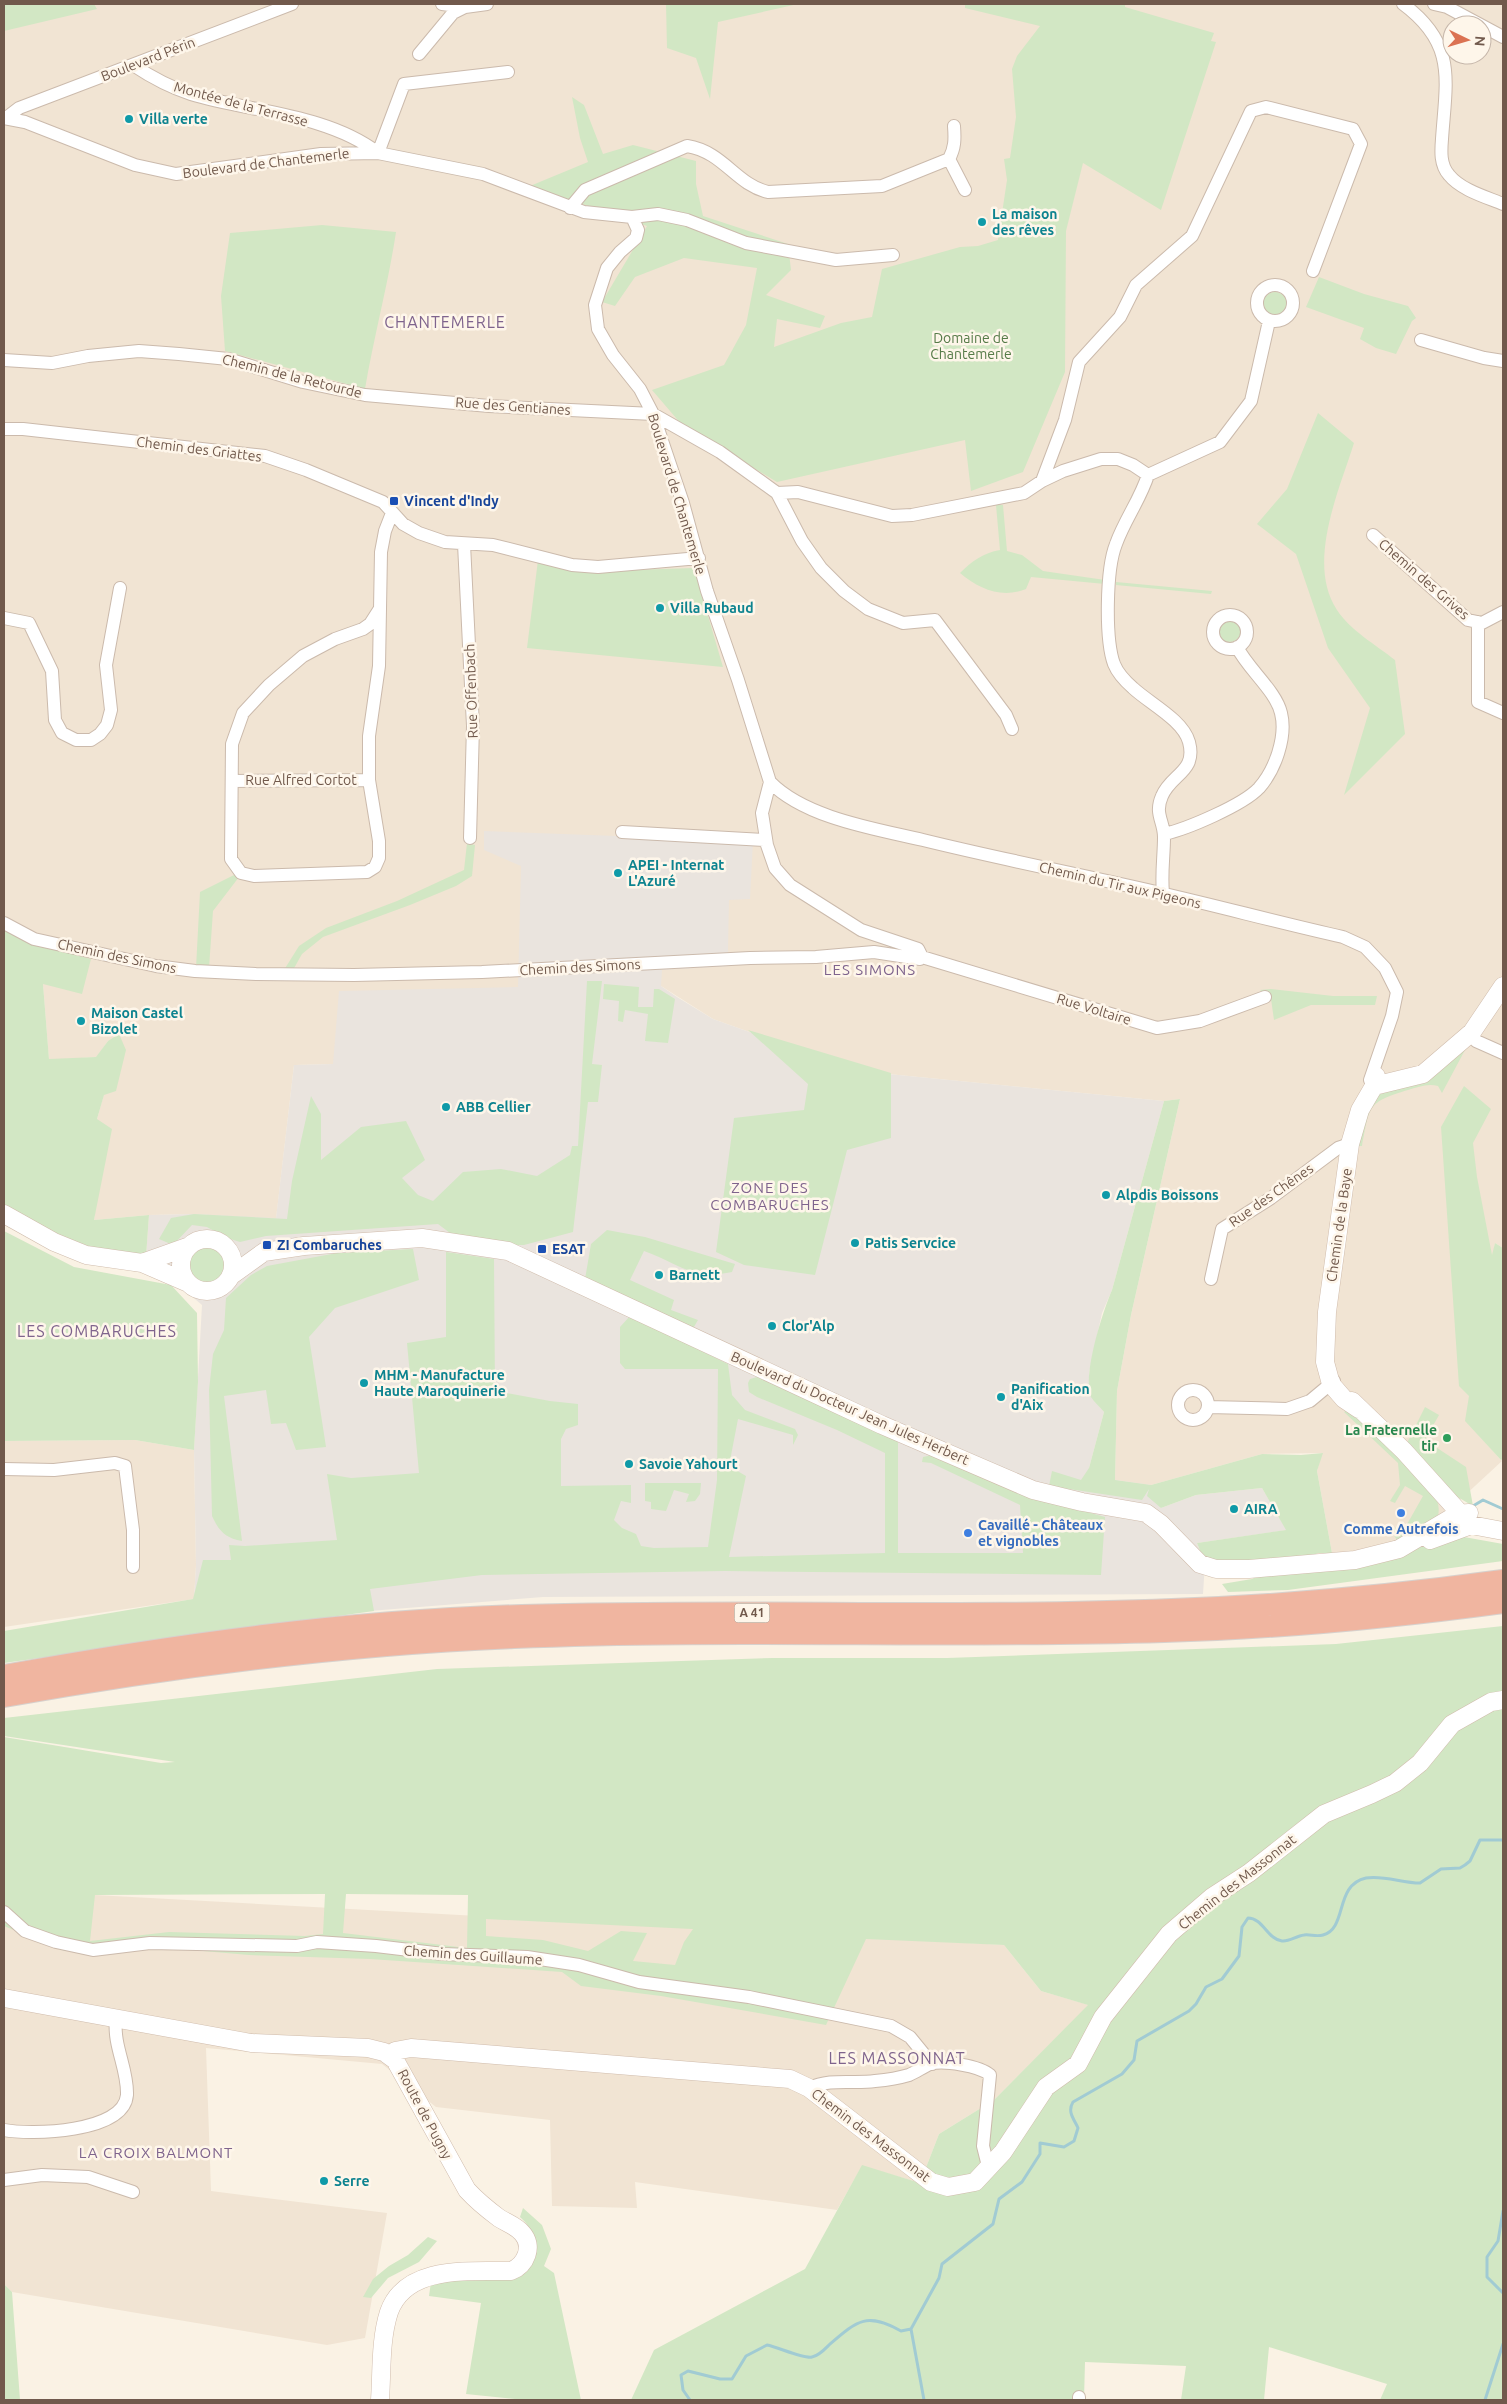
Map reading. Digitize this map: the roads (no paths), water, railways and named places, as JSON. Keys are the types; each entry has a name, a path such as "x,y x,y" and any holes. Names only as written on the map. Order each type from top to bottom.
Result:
{"highway":[{"name":"A 41","path":"4,1676 226,1641 439,1620 653,1613 1016,1613 1171,1610 1340,1600 1503,1581"},
{"name":"A 41","path":"4,1696 235,1661 364,1646 444,1640 642,1633 1016,1634 1168,1631 1353,1619 1503,1602"}],"street":[{"name":"Boulevard Périn","path":"5,118 19,108 292,4"},
{"path":"442,4 465,7 487,4"},
{"path":"1403,4 1420,16 1438,42 1446,69 1441,152 1444,167 1450,177 1467,188 1503,204"},
{"path":"1434,4 1448,7 1503,37"},
{"path":"419,54 453,13 465,7"},
{"name":"Montée de la Terrasse","path":"133,65 154,79 190,94 298,117 364,142 378,153"},
{"path":"378,153 404,84 508,72"},
{"path":"1042,481 1066,420 1079,362 1120,317 1136,285 1192,236 1251,111 1266,107 1353,129 1361,144 1313,271"},
{"name":"Boulevard de Chantemerle","path":"5,118 24,122 68,138 134,165 176,174 320,154 378,153 483,174 576,210 632,217 638,230 636,238 620,252 607,268 595,305 598,329 613,355 640,389 654,414 707,591 738,680 770,782"},
{"path":"954,126 954,145 949,159 965,190"},
{"path":"576,210 585,190 687,146 702,148 754,189 768,192 882,186 949,159"},
{"path":"632,217 658,214 687,220 746,242 836,260 894,255"},
{"path":"1158,892 1164,834 1158,814 1162,796 1173,781 1185,771 1191,758 1189,742 1172,718 1150,704 1122,678 1114,664 1110,642 1109,583 1112,555 1121,531 1143,492 1148,475 1220,442 1251,401 1269,321"},
{"path":"1421,340 1484,358 1503,361"},
{"name":"Chemin de la Retourde","path":"4,360 52,363 88,356 139,351 179,354 228,359 303,382 372,395"},
{"name":"Rue des Gentianes","path":"372,395 489,406 654,414"},
{"path":"654,414 720,452 777,493 802,541 822,568 844,591 868,609 903,623 935,620 1006,715 1012,728"},
{"name":"Chemin des Griattes","path":"4,429 23,429 265,456 383,502 403,524 419,533 445,542 493,545 572,565 598,567 698,558"},
{"path":"777,493 798,492 892,516 912,515 1024,493 1042,481 1063,471 1101,459 1118,460 1133,465 1148,475"},
{"path":"378,610 370,624 363,629 335,639 303,656 269,685 243,713 232,744 231,859 241,873 254,876 350,874 367,872 375,867 379,858 379,841 369,780 369,736 379,666 378,610 381,552 385,531 392,513"},
{"path":"381,552 392,534 403,524"},
{"name":"Chemin des Grives","path":"1373,535 1468,620 1482,623 1503,612"},
{"name":"Rue Offenbach","path":"464,544 473,726 470,838"},
{"path":"4,618 29,623 33,629 52,671 55,720 62,733 76,740 90,740 100,734 107,725 111,710 106,665 120,588"},
{"path":"1478,622 1478,702 1503,713"},
{"path":"363,629 372,634 379,643"},
{"path":"1164,834 1181,830 1228,808 1258,789 1274,765 1283,727 1281,712 1271,694 1237,648"},
{"name":"Rue Alfred Cortot","path":"232,780 369,780"},
{"path":"770,782 763,807 766,840 775,868 790,885 861,930 914,946 921,953 922,957"},
{"name":"Chemin du Tir aux Pigeons","path":"770,782 779,792 805,806 845,821 1006,860 1158,892 1343,937 1365,947 1385,968 1397,992 1371,1086"},
{"path":"763,807 779,792"},
{"path":"622,832 766,840"},
{"name":"Chemin des Simons","path":"4,923 34,939 156,966 194,971 256,974 354,975 482,972 742,958 816,957 868,952 896,954 916,960 922,957"},
{"name":"Rue Voltaire","path":"922,957 1157,1028 1200,1021 1265,997"},
{"path":"1371,1086 1424,1074 1472,1032 1503,986"},
{"path":"1472,1032 1476,1041 1503,1053"},
{"name":"Chemin de la Baye","path":"1335,1385 1325,1352 1327,1312 1346,1148 1371,1086"},
{"name":"Rue des Chênes","path":"1211,1279 1222,1229 1346,1148"},
{"path":"4,1214 54,1242 86,1255 142,1263 186,1282 197,1290 213,1291 221,1288 232,1275 234,1267 230,1252 220,1242 206,1239 193,1243 183,1253 181,1268 186,1282"},
{"name":"Boulevard du Docteur Jean Jules Herbert","path":"232,1275 264,1252 304,1246 422,1238 508,1251 882,1425 1033,1490 1082,1502 1146,1513 1161,1524 1192,1558 1207,1568 1235,1570 1355,1560 1399,1550 1466,1517 1404,1450 1358,1409 1335,1385"},
{"path":"142,1263 187,1248"},
{"path":"230,1252 264,1252"},
{"path":"1208,1407 1287,1409 1310,1401 1335,1385"},
{"path":"4,1469 54,1470 116,1463 125,1466 133,1530 133,1567"},
{"name":"Chemin des Massonnat","path":"394,2060 427,2050 790,2079 810,2088 931,2182 948,2187 967,2185 975,2182 1003,2152 1046,2087 1078,2064 1103,2016 1169,1934 1212,1897 1249,1873 1324,1814 1395,1783 1420,1763 1452,1724 1491,1702 1503,1700"},
{"name":"Chemin des Guillaume","path":"4,1912 25,1931 56,1942 93,1950 150,1943 297,1946 318,1942 376,1946 443,1954 528,1957 579,1965 639,1982 749,1997 891,2026 910,2037 932,2064"},
{"name":"Route de Pugny","path":"4,1998 116,2020 251,2043 368,2048 394,2060 467,2190 484,2207 522,2233 526,2239 527,2252 522,2264 512,2271 444,2274 422,2279 407,2287 389,2312 384,2344 380,2400"},
{"path":"4,2130 20,2133 54,2131 104,2121 119,2111 127,2098 126,2084 115,2032 116,2020"},
{"path":"810,2088 819,2084 850,2080 873,2082 901,2076 932,2064 983,2069 990,2075 983,2146 988,2166"},
{"path":"4,2180 42,2175 88,2177 133,2192"}],"waterway":[{"path":"1473,1506 1483,1500 1503,1509"},
{"path":"690,2400 683,2390 681,2375 688,2371 720,2379 732,2379 746,2356 767,2345 812,2357 822,2352 848,2329 863,2321 879,2322 901,2331 911,2329 939,2278 942,2264 993,2224 999,2199 1022,2182 1040,2154 1040,2143 1064,2147 1074,2141 1078,2128 1071,2112 1073,2102 1122,2074 1134,2060 1137,2041 1189,2011 1196,2004 1206,1987 1222,1979 1239,1956 1242,1927 1248,1918 1258,1921 1272,1937 1282,1941 1304,1935 1323,1935 1331,1931 1336,1924 1345,1897 1349,1889 1356,1882 1373,1877 1420,1883 1441,1869 1460,1868 1465,1865 1470,1861 1480,1840 1503,1840"},
{"path":"1503,2211 1498,2241 1487,2257 1487,2277 1503,2293"},
{"path":"911,2329 924,2400"},
{"path":"1485,2400 1503,2344"}],"place":[{"name":"Villa verte","path":"129,119"},
{"name":"La maison des rêves","path":"982,222"},
{"name":"Vincent d'Indy","path":"394,501"},
{"name":"Villa Rubaud","path":"660,608"},
{"name":"APEI - Internat L'Azuré","path":"618,873"},
{"name":"Maison Castel Bizolet","path":"81,1021"},
{"name":"ABB Cellier","path":"446,1107"},
{"name":"Alpdis Boissons","path":"1106,1195"},
{"name":"Patis Servcice","path":"855,1243"},
{"name":"ZI Combaruches","path":"267,1245"},
{"name":"ESAT","path":"542,1249"},
{"name":"Barnett","path":"659,1275"},
{"name":"Clor'Alp","path":"772,1326"},
{"name":"MHM - Manufacture Haute Maroquinerie","path":"364,1383"},
{"name":"Panification d'Aix","path":"1001,1397"},
{"name":"La Fraternelle tir","path":"1447,1438"},
{"name":"Savoie Yahourt","path":"629,1464"},
{"name":"AIRA","path":"1234,1509"},
{"name":"Comme Autrefois","path":"1401,1513"},
{"name":"Cavaillé - Châteaux et vignobles","path":"968,1533"},
{"name":"Serre","path":"324,2181"}],"district":[{"name":"CHANTEMERLE","path":"445,322"},
{"name":"LES SIMONS","path":"870,970"},
{"name":"ZONE DES COMBARUCHES","path":"770,1196"},
{"name":"LES COMBARUCHES","path":"97,1331"},
{"name":"LES MASSONNAT","path":"897,2058"},
{"name":"LA CROIX BALMONT","path":"156,2153"}],"park label":[{"name":"Domaine de Chantemerle","path":"971,346"}]}
